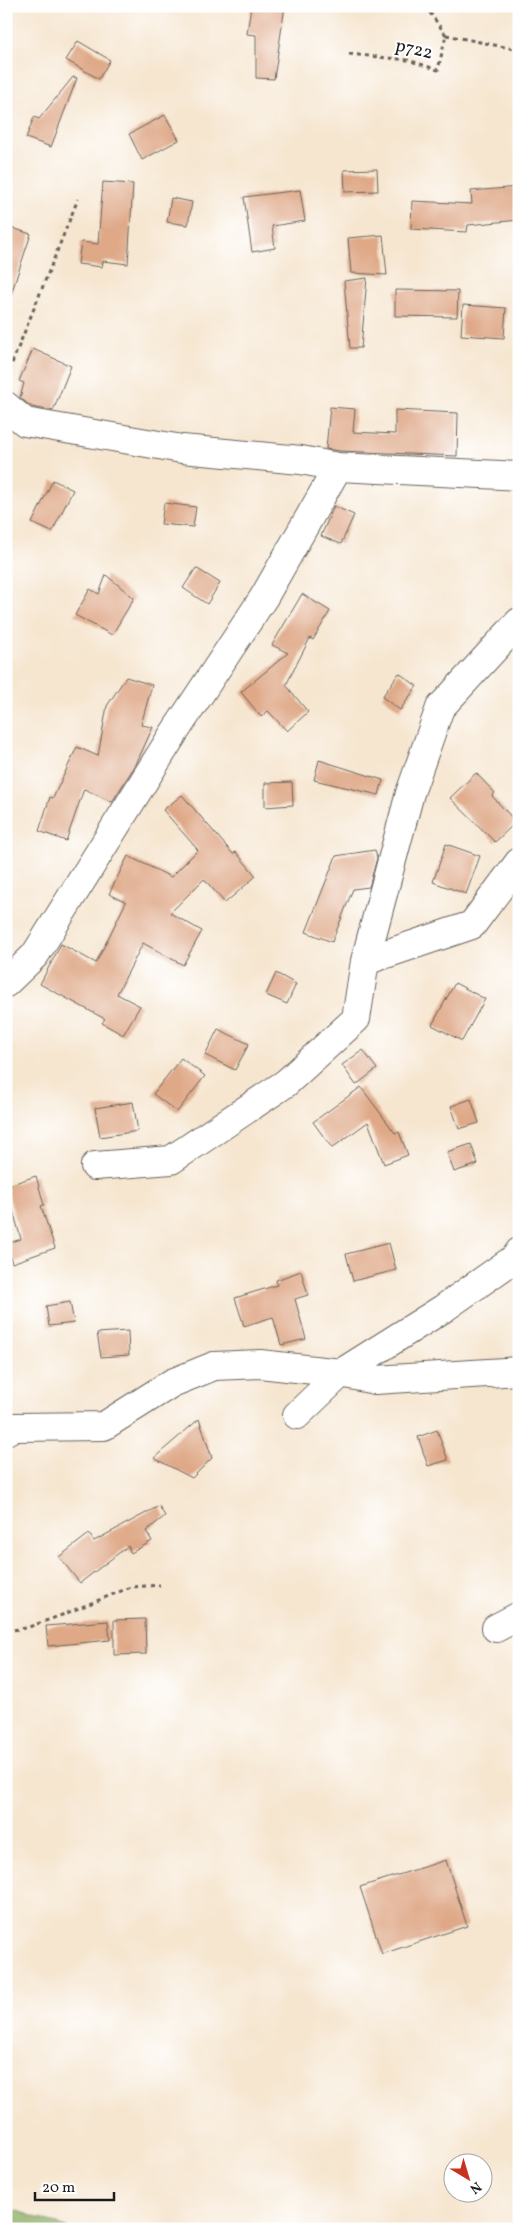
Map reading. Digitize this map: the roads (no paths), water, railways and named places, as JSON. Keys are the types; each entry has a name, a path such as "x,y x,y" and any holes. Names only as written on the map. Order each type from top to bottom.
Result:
{"street":[{"path":"6,406 26,422 182,449 301,460 338,467 519,476"},
{"path":"6,983 35,955 174,732 264,597 338,467"},
{"path":"96,1166 171,1160 286,1083 356,1019 365,961 410,794 440,708 519,622"},
{"path":"365,961 472,925 519,862"},
{"path":"297,1415 341,1373 444,1308 515,1258 519,1252"},
{"path":"6,1431 13,1426 104,1426 172,1383 214,1366 260,1364 341,1373 375,1380 519,1371"}]}
